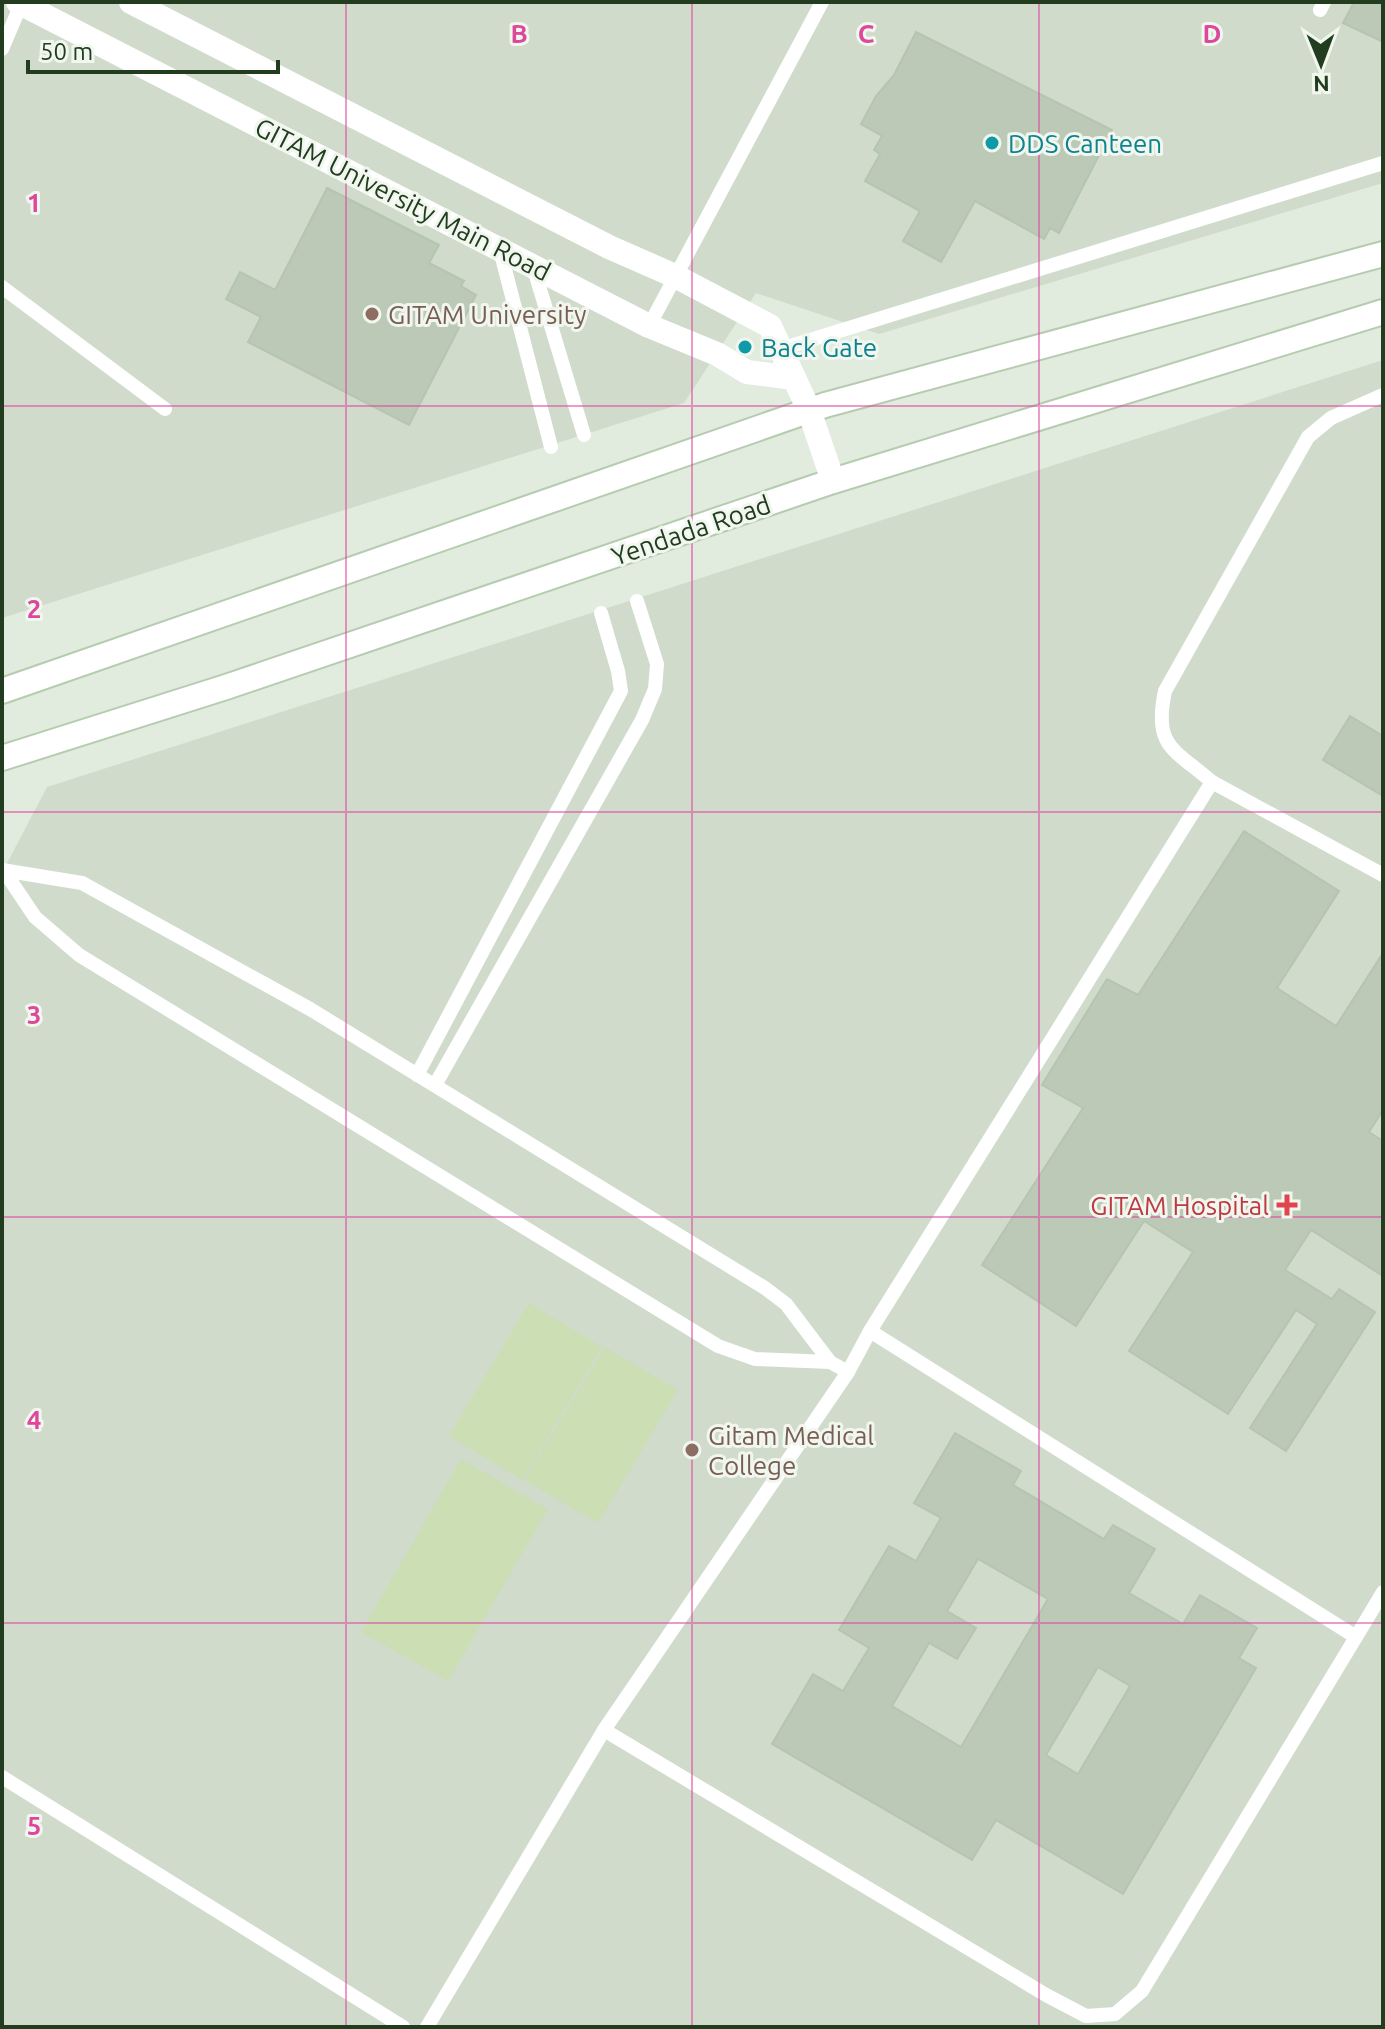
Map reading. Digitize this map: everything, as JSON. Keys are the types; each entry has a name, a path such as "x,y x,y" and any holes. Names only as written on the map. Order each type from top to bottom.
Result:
{"main road":[{"name":"GITAM University Main Road","path":"131,2 770,326 809,410 833,481"},
{"name":"GITAM University Main Road","path":"20,3 649,326 717,354 747,372 794,378"},
{"path":"2,691 809,410 1383,254"},
{"name":"Yendada Road","path":"2,758 226,687 833,481 1383,312"}],"lane":[{"path":"649,326 822,2"},
{"path":"2,49 20,3"},
{"path":"781,349 1383,163"},
{"path":"500,249 551,447"},
{"path":"533,266 584,435"},
{"path":"2,287 165,409"},
{"path":"1383,395 1331,418 1308,437 1165,691 1160,715 1164,740 1212,782 1383,875"},
{"path":"435,1085 642,720 655,689 657,664 637,601"},
{"path":"417,1075 621,691 601,613"},
{"path":"427,2027 604,1730 848,1372 870,1331 1212,782"},
{"path":"3,871 35,917 79,955 718,1346 755,1359 830,1362"},
{"path":"3,871 82,883 310,1009 765,1288 786,1304 830,1362 848,1372"},
{"path":"870,1331 1356,1637"},
{"path":"604,1730 1046,1995 1086,2016 1115,2014 1142,1991 1383,1592"},
{"path":"2,1777 403,2027"}],"shaded area":[{"name":"GITAM University","path":"2,2 1383,2 1383,183 879,334 756,293 684,403 2,618"},
{"name":"Gitam Medical College","path":"1383,360 1383,2027 2,2027 2,873 47,787"}],"green space":[{"path":"529,1303 602,1347 522,1480 449,1436"},
{"path":"605,1347 678,1390 598,1523 524,1480"},
{"path":"461,1459 548,1509 448,1681 361,1632"}],"building":[{"path":"1354,2 1383,2 1383,42 1343,23"},
{"name":"DDS Canteen","path":"916,32 1112,130 1059,233 1050,228 1044,239 975,201 941,262 903,241 920,211 865,181 880,154 874,150 882,136 861,124 876,96 894,75"},
{"path":"327,188 439,245 429,263 464,281 461,286 476,295 409,425 248,342 261,317 226,299 240,272 275,290"},
{"path":"1350,716 1383,736 1383,796 1323,760"},
{"path":"1244,831 1339,891 1277,988 1336,1026 1383,953 1383,1110 1369,1132 1383,1141 1383,1276 1311,1230 1285,1270 1332,1299 1339,1289 1375,1312 1286,1451 1250,1428 1317,1324 1296,1310 1228,1414 1129,1351 1193,1252 1144,1221 1076,1326 982,1265 1083,1108 1042,1085 1107,979 1138,995"},
{"path":"955,1433 1021,1471 1013,1485 1104,1539 1113,1525 1155,1549 1129,1593 1183,1624 1200,1595 1257,1628 1239,1658 1256,1668 1123,1894 996,1820 972,1860 772,1744 813,1674 843,1691 869,1648 839,1630 889,1546 916,1561 941,1518 914,1503","holes":["978,1559 1048,1599 961,1747 892,1706 929,1643 957,1659 976,1628 947,1611","1098,1667 1130,1686 1078,1774 1046,1755"]}],"place":[{"name":"DDS Canteen","path":"992,143"},
{"name":"GITAM University","path":"372,314"},
{"name":"Back Gate","path":"745,347"},
{"name":"GITAM Hospital","path":"1287,1205"},
{"name":"Gitam Medical College","path":"692,1450"}]}
